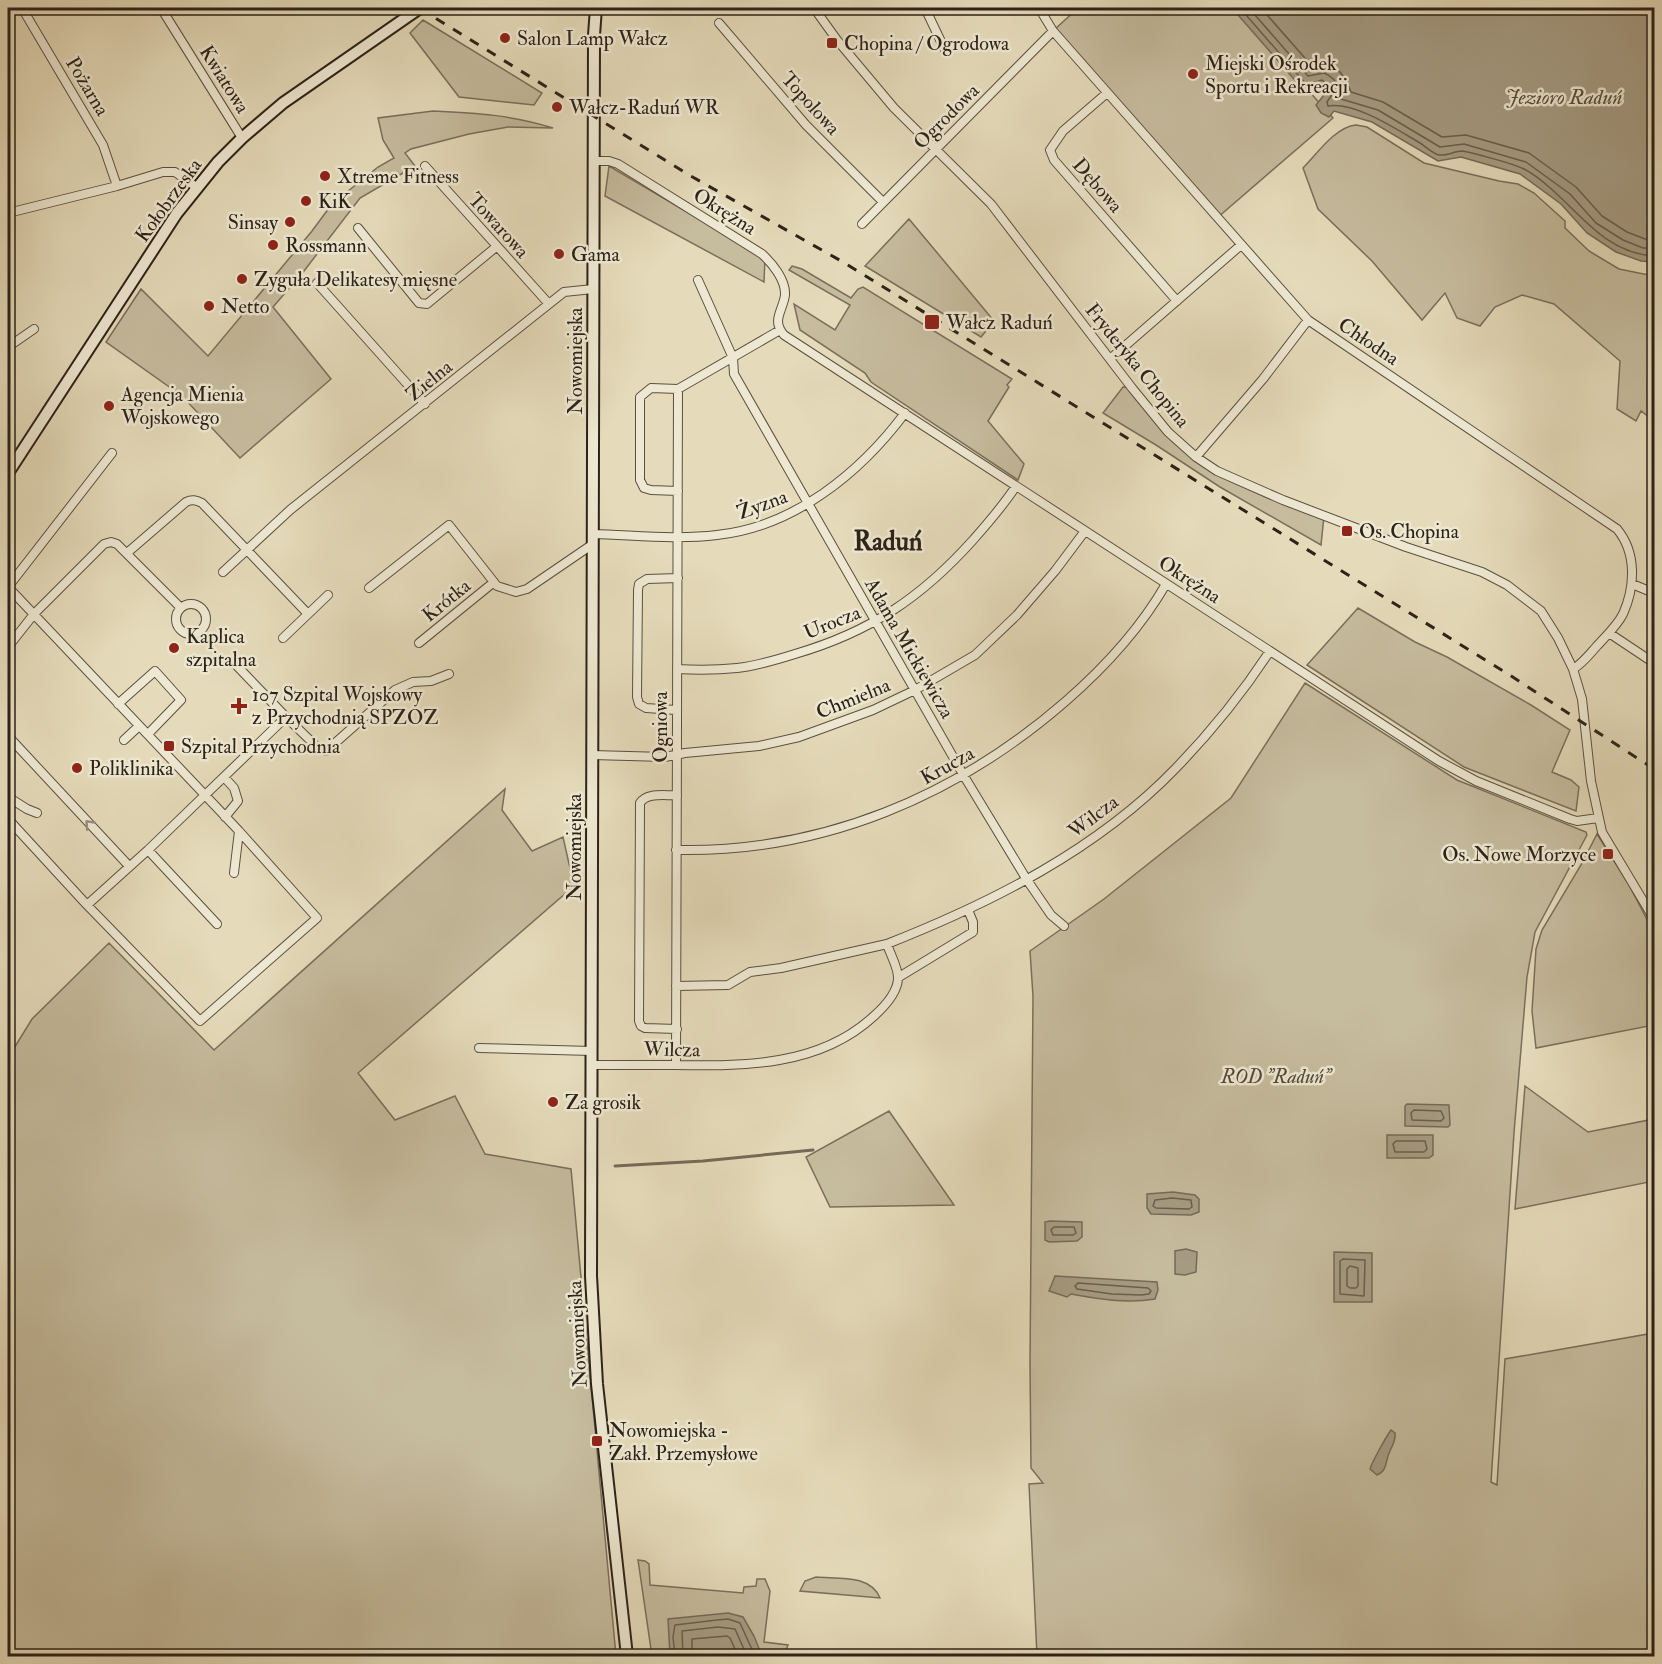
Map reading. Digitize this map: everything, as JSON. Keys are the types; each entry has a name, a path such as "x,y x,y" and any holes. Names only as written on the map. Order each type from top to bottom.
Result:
{"street":[{"name":"Pożarna","path":"22,8 104,145 117,186"},
{"name":"Kwiatowa","path":"161,8 242,138"},
{"name":"Kołobrzeska","path":"8,473 196,187 242,138 283,104 420,8"},
{"name":"Nowomiejska","path":"589,8 594,35"},
{"name":"Nowomiejska","path":"596,8 594,35 591,1276 596,1352 627,1656"},
{"name":"Fryderyka Chopina","path":"814,8 880,92 997,211 1168,432 1196,457 1217,471 1283,500 1406,547 1482,572 1507,585 1541,611 1558,638 1573,669 1582,699 1598,818 1609,847 1654,919"},
{"path":"925,8 945,50"},
{"name":"Chłodna","path":"1039,8 1053,31 1308,320 1617,529 1628,545 1632,562 1632,584 1623,615 1580,665 1573,669"},
{"name":"Topolowa","path":"720,22 806,125 883,202"},
{"name":"Ogrodowa","path":"862,224 1053,31"},
{"name":"Dębowa","path":"1107,93 1063,131 1050,150 1054,160 1177,301"},
{"name":"Okrężna","path":"594,161 609,161 618,164 762,254 775,268 784,288 785,295 777,317 780,330 1016,486 1439,761 1476,781 1570,819 1577,821 1598,818"},
{"name":"Towarowa","path":"425,166 549,304"},
{"path":"8,213 164,172 174,172 196,187"},
{"path":"358,228 419,303 426,303 496,247"},
{"path":"1110,359 1241,245"},
{"name":"Adama Mickiewicza","path":"698,280 733,358 735,374 808,504 964,776 1027,880 1051,915 1064,926"},
{"path":"317,283 425,404"},
{"name":"Zielna","path":"223,572 290,510 564,292 593,289"},
{"path":"1196,457 1263,379 1308,320"},
{"path":"8,347 34,329"},
{"path":"678,490 651,490 644,488 640,480 640,397 651,388 678,389 780,330"},
{"name":"Ogniowa","path":"676,1065 678,389"},
{"name":"Żyzna","path":"593,539 716,535 741,531 770,521 808,504 856,468 905,413"},
{"path":"8,819 87,905 200,1021 317,918 239,831 8,587 112,453"},
{"name":"Urocza","path":"677,669 740,668 822,646 875,622 909,600 936,578 976,536 1016,486"},
{"path":"127,553 191,500 202,502 308,614"},
{"path":"369,588 449,525 497,586 516,592 526,589 560,568 593,539"},
{"name":"Chmielna","path":"592,755 665,757 759,746 799,737 873,710 915,690 975,655 996,637 1055,571 1085,531"},
{"path":"8,647 34,614 104,544 111,542 127,553 181,608"},
{"path":"676,710 646,708 639,704 637,697 638,590 639,584 647,579 678,578"},
{"name":"Krótka","path":"419,643 494,582"},
{"name":"Krucza","path":"676,850 724,848 810,837 883,815 964,776 1042,722 1097,674 1118,651 1166,584"},
{"path":"1632,584 1654,592"},
{"path":"283,638 328,595"},
{"path":"185,605 195,605 203,611 206,620 202,630 188,634 179,629 176,619 181,608 185,605"},
{"path":"1609,633 1654,663"},
{"name":"Wilcza","path":"676,986 728,986 750,972 781,968 887,944 968,910 1027,880 1090,840 1152,791 1176,768 1222,715 1270,651"},
{"path":"237,666 317,747 326,751 395,690 413,682 431,681 449,674"},
{"path":"118,704 155,671 181,700 148,734"},
{"path":"87,905 148,850 286,717"},
{"path":"124,740 139,726"},
{"path":"8,736 129,866"},
{"path":"224,777 238,796 234,808 225,817"},
{"path":"677,795 648,796 642,798 640,803 639,1021 645,1028 677,1029"},
{"path":"8,797 37,813"},
{"path":"234,873 239,831"},
{"path":"148,850 217,924"},
{"path":"887,944 898,976 973,932 973,922 968,910"},
{"name":"Wilcza","path":"591,1065 709,1067 765,1064 794,1058 825,1047 865,1024 896,990 898,976"},
{"path":"479,1048 592,1051"}],"green space":[{"name":"Miejski Ośrodek Sportu i Rekreacji","path":"1078,8 1234,8 1333,118 1217,218 1053,31"},
{"path":"423,20 542,93 534,105 459,97 410,33"},
{"path":"433,111 508,117 553,128 508,127 411,149 405,153 415,166 360,198 273,307 331,379 240,458 182,396 106,342 141,289 208,356 332,204 378,167 394,158 383,140 378,118"},
{"path":"1356,125 1367,127 1424,163 1518,184 1534,193 1565,221 1565,228 1589,251 1619,269 1654,276 1654,421 1641,411 1636,421 1617,409 1620,361 1554,304 1522,295 1495,307 1480,326 1457,318 1445,293 1422,320 1372,261 1318,209 1303,168 1334,136"},
{"path":"609,166 765,258 764,282 605,196"},
{"path":"909,219 994,321 981,337 865,266"},
{"path":"792,266 802,269 851,298 858,289 863,287 1012,379 988,421 1024,464 1018,480 871,382 865,373 800,330 794,304 835,330 850,305 789,270"},
{"path":"1123,387 1132,388 1196,457 1283,500 1324,516 1321,545 1220,487 1103,413"},
{"path":"1358,608 1531,705 1570,730 1552,772 1571,780 1579,787 1576,811 1464,767 1307,665"},
{"name":"ROD \"Raduń\"","path":"1305,683 1457,780 1586,832 1587,835 1535,932 1527,977 1514,1133 1491,1482 1497,1485 1505,1359 1654,1333 1654,1656 1037,1656 1029,1484 1043,1483 1031,1468 1033,996 1030,951 1104,899 1231,798"},
{"path":"505,789 502,810 532,851 563,837 574,886 358,1073 395,1120 455,1096 485,1154 571,1169 616,1656 8,1656 8,1058 32,1019 109,943 214,1050"},
{"path":"1597,834 1628,883 1654,933 1654,1025 1536,1048 1532,1011 1536,949 1542,930"},
{"path":"1525,1086 1588,1132 1654,1119 1654,1181 1515,1209"},
{"path":"889,1111 954,1205 830,1207 806,1157"},
{"path":"638,1560 649,1564 650,1585 743,1593 744,1587 756,1586 757,1579 765,1579 770,1591 764,1642 788,1645 784,1656 652,1656"},
{"path":"816,1577 861,1581 875,1590 880,1598 800,1591 805,1581"}],"water":[{"name":"Jezioro Raduń","path":"1232,8 1654,8 1654,262 1641,261 1616,252 1587,233 1561,204 1520,174 1461,157 1438,161 1372,122 1334,111 1329,117 1321,113 1316,105 1327,91 1321,86 1307,94"},
{"path":"1407,1104 1449,1105 1450,1125 1448,1127 1405,1126 1405,1106"},
{"path":"1387,1135 1433,1135 1433,1155 1429,1158 1387,1158"},
{"path":"1173,1192 1195,1195 1199,1199 1199,1212 1191,1215 1151,1214 1147,1208 1147,1194"},
{"path":"1045,1222 1082,1222 1082,1237 1077,1241 1049,1242 1045,1240"},
{"path":"1186,1249 1197,1252 1196,1272 1185,1275 1175,1274 1175,1251"},
{"path":"1334,1252 1372,1253 1372,1302 1334,1302"},
{"path":"1055,1276 1157,1282 1158,1290 1155,1299 1134,1301 1071,1294 1067,1297 1049,1291"},
{"path":"1391,1430 1395,1433 1395,1441 1388,1454 1385,1468 1377,1475 1370,1469"},
{"path":"728,1613 743,1617 762,1656 670,1656 668,1619"}],"waterway":[{"path":"615,1166 703,1161 813,1150"}],"railway":[{"path":"419,8 689,175 843,262 1508,674 1654,769"}],"place":[{"name":"Salon Lamp Wałcz","path":"505,38"},
{"name":"Chopina / Ogrodowa","path":"832,43"},
{"name":"Miejski Ośrodek Sportu i Rekreacji","path":"1193,74"},
{"name":"Wałcz-Raduń WR","path":"557,107"},
{"name":"Xtreme Fitness","path":"325,176"},
{"name":"KiK","path":"306,201"},
{"name":"Sinsay","path":"290,222"},
{"name":"Rossmann","path":"273,245"},
{"name":"Gama","path":"559,254"},
{"name":"Zyguła Delikatesy mięsne","path":"242,279"},
{"name":"Netto","path":"209,306"},
{"name":"Wałcz Raduń","path":"932,322"},
{"name":"Agencja Mienia Wojskowego","path":"109,406"},
{"name":"Os. Chopina","path":"1347,531"},
{"name":"Kaplica szpitalna","path":"174,648"},
{"name":"107 Szpital Wojskowy z Przychodnią SPZOZ","path":"239,706"},
{"name":"Szpital Przychodnia","path":"169,746"},
{"name":"Poliklinika","path":"77,768"},
{"name":"Os. Nowe Morzyce","path":"1608,854"},
{"name":"Za grosik","path":"553,1102"},
{"name":"Nowomiejska - Zakł. Przemysłowe","path":"597,1441"}],"district":[{"name":"Raduń","path":"888,541"}]}
